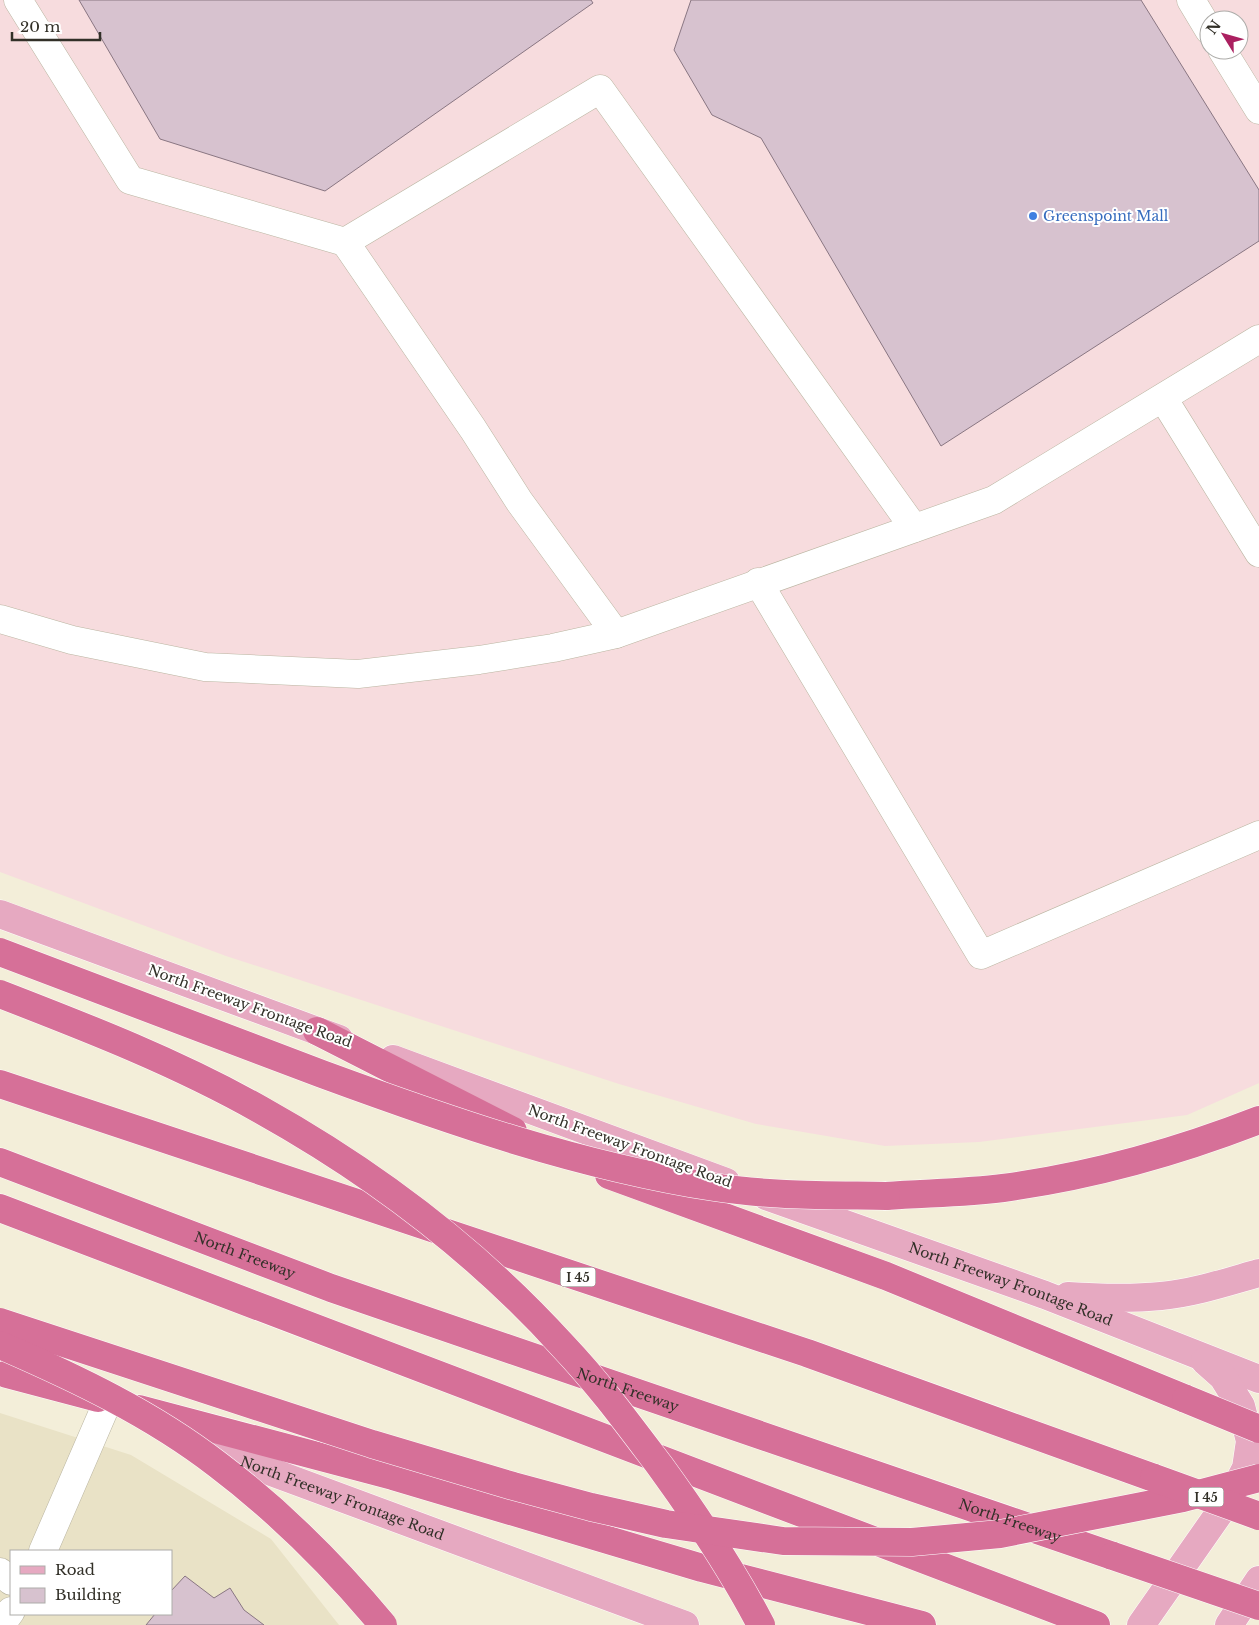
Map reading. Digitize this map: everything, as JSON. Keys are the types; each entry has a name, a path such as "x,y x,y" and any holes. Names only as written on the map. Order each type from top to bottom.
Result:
{"highway":[{"path":"0,952 427,1112 518,1142 642,1174 716,1187 799,1195 886,1196 1002,1188 1092,1173 1209,1139 1259,1120"},
{"path":"0,994 130,1047 217,1086 260,1109 309,1138 381,1187 481,1265 564,1347 640,1439 719,1551 761,1625"},
{"path":"317,1031 571,1161 886,1276 1259,1428"},
{"name":"I 45","path":"0,1084 807,1353 1259,1516"},
{"name":"North Freeway","path":"0,1162 331,1288 1259,1606"},
{"path":"0,1208 1086,1621"},
{"path":"0,1322 363,1441 513,1486 591,1507 666,1524 783,1541 912,1542 1000,1534 1183,1498 1259,1478"},
{"path":"0,1345 82,1382 140,1414 218,1464 281,1517 344,1578 383,1625"},
{"path":"4,1373 393,1476 702,1568 922,1625"}],"main road":[{"name":"North Freeway Frontage Road","path":"0,914 683,1166 1044,1295 1194,1352 1259,1380"},
{"path":"1044,1295 1102,1298 1162,1296 1210,1287 1259,1274"},
{"path":"1141,1625 1232,1495 1246,1468 1250,1441 1240,1406 1223,1377 1194,1352"},
{"name":"North Freeway Frontage Road","path":"4,1373 685,1625"},
{"path":"1229,1625 1259,1580"},
{"path":"577,1586 635,1625"}],"lane":[{"path":"18,0 130,180 345,242 473,429 519,501 616,634"},
{"path":"1190,0 1199,14"},
{"path":"1228,60 1259,110"},
{"path":"345,242 600,89 914,528"},
{"path":"0,618 72,640 205,668 358,674 414,669 553,648 616,634 758,582 994,500 1259,339"},
{"path":"1164,398 1259,553"},
{"path":"758,582 981,955 1259,835"},
{"path":"43,1550 104,1410"},
{"path":"1,1625 10,1612"}],"shaded area":[{"path":"0,0 1259,0 1259,1083 1187,1115 979,1142 885,1146 756,1124 619,1084 226,956 0,872"},
{"path":"0,1413 131,1455 271,1539 339,1625 0,1625"}],"building":[{"path":"79,0 591,0 593,3 325,191 160,139"},
{"name":"Greenspoint Mall","path":"691,0 1141,0 1259,190 1259,241 941,446 761,138 712,115 674,50"},
{"path":"185,1576 214,1598 230,1588 244,1610 264,1625 146,1625 154,1615 172,1615 172,1590"}],"place":[{"name":"Greenspoint Mall","path":"1033,216"}]}
